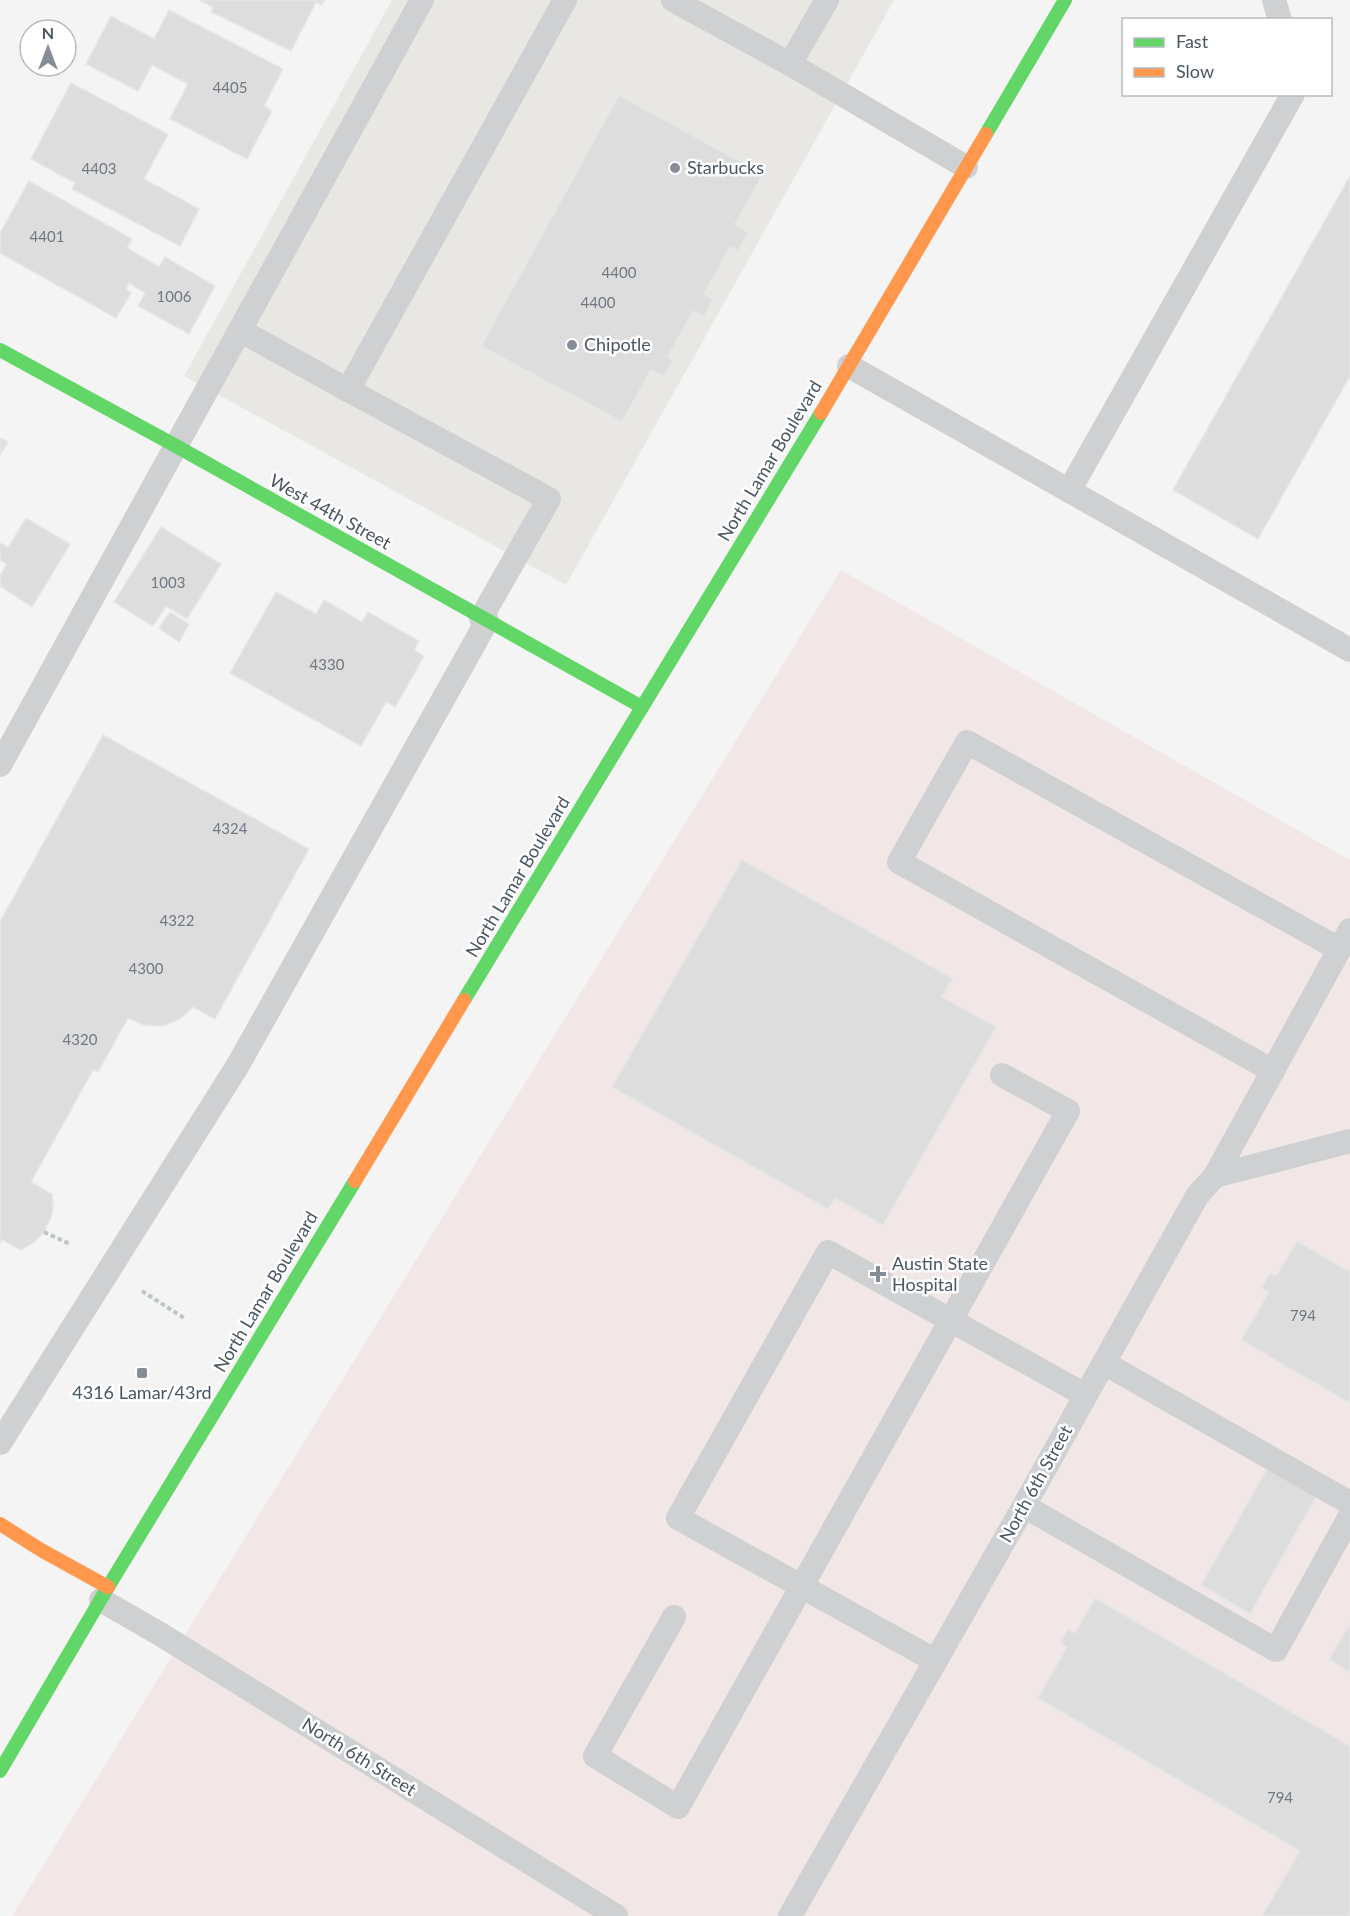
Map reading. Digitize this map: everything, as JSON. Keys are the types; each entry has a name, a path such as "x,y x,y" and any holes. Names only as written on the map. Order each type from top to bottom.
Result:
{"main road":[{"name":"North Lamar Boulevard","path":"0,1771 849,366 1065,0"},
{"name":"West 44th Street","path":"0,350 642,707"},
{"path":"0,1524 105,1594"}],"lane":[{"path":"1,762 422,0"},
{"path":"348,390 565,0"},
{"path":"673,0 790,64 966,167"},
{"path":"790,64 827,0"},
{"path":"1274,0 1279,18"},
{"path":"1069,491 1292,96"},
{"path":"0,1443 238,1065 549,499 241,331"},
{"path":"849,366 1350,650"},
{"path":"1273,1071 899,862 967,742 1345,939"},
{"name":"North 6th Street","path":"790,1916 1024,1506 1197,1196 1215,1176 1345,939"},
{"path":"674,1617 595,1756 678,1807 800,1585 1068,1111 1002,1075"},
{"path":"1215,1176 1350,1141"},
{"path":"936,1661 678,1518 828,1252 1085,1395"},
{"path":"1104,1363 1350,1503"},
{"path":"1024,1506 1276,1650 1350,1516"},
{"name":"North 6th Street","path":"105,1594 160,1634 616,1916"}],"path":[{"path":"44,1232 70,1245"},
{"path":"140,1290 184,1318"}],"shaded area":[{"path":"392,0 894,0 566,585 184,376"},
{"name":"Austin State Hospital","path":"841,570 1350,860 1350,1916 12,1916"}],"building":[{"path":"199,0 325,0 322,5 316,2 291,51 211,12 213,7"},
{"path":"169,10 283,69 264,106 272,111 247,159 170,119 188,84 152,65 138,91 86,64 111,16 154,39"},
{"path":"71,83 168,134 144,179 199,209 180,246 72,189 75,183 31,159"},
{"path":"619,95 763,174 735,224 748,232 738,251 730,247 704,294 713,299 704,317 693,311 668,357 673,360 664,376 651,370 622,422 481,346"},
{"path":"1350,176 1350,376 1258,539 1173,490"},
{"path":"29,181 132,239 127,248 159,267 165,257 215,286 189,334 138,306 145,293 129,283 126,289 131,293 116,318 0,253 0,233"},
{"path":"0,438 8,442 0,455"},
{"path":"26,518 70,544 32,607 0,586 0,576 7,564 0,560 0,543 8,548"},
{"path":"161,527 221,564 187,619 166,606 153,626 114,602"},
{"path":"276,592 316,614 324,600 362,622 368,612 419,641 414,650 424,656 395,707 386,702 361,746 230,673"},
{"path":"170,612 189,624 179,642 159,628"},
{"path":"103,735 309,849 215,1019 193,1007 180,1019 163,1026 144,1025 128,1018 98,1072 93,1070 31,1182 52,1194 52,1215 44,1232 35,1242 21,1250 2,1240 0,1244 0,922"},
{"path":"742,860 952,978 942,997 996,1027 883,1225 835,1198 828,1209 612,1087"},
{"path":"1297,1241 1350,1272 1350,1403 1241,1340 1269,1292 1261,1288 1270,1273 1276,1276"},
{"path":"1271,1462 1320,1490 1250,1614 1201,1585"},
{"path":"1095,1598 1350,1746 1350,1916 1262,1916 1300,1851 1038,1698 1067,1647 1060,1643 1068,1629 1075,1633"},
{"path":"1350,1624 1350,1672 1329,1659"}],"traffic: fast":[{"path":"986,134 1065,0"},
{"path":"0,350 642,707"},
{"path":"464,1000 821,413"},
{"path":"0,1771 108,1587 355,1181"}],"traffic: slow":[{"path":"821,413 986,134"},
{"path":"355,1181 464,1000"},
{"path":"0,1524 108,1587"}],"place":[{"name":"Starbucks","path":"675,168"},
{"name":"Chipotle","path":"572,345"},
{"name":"Austin State Hospital","path":"878,1274"},
{"name":"4316 Lamar/43rd","path":"142,1373"}]}
